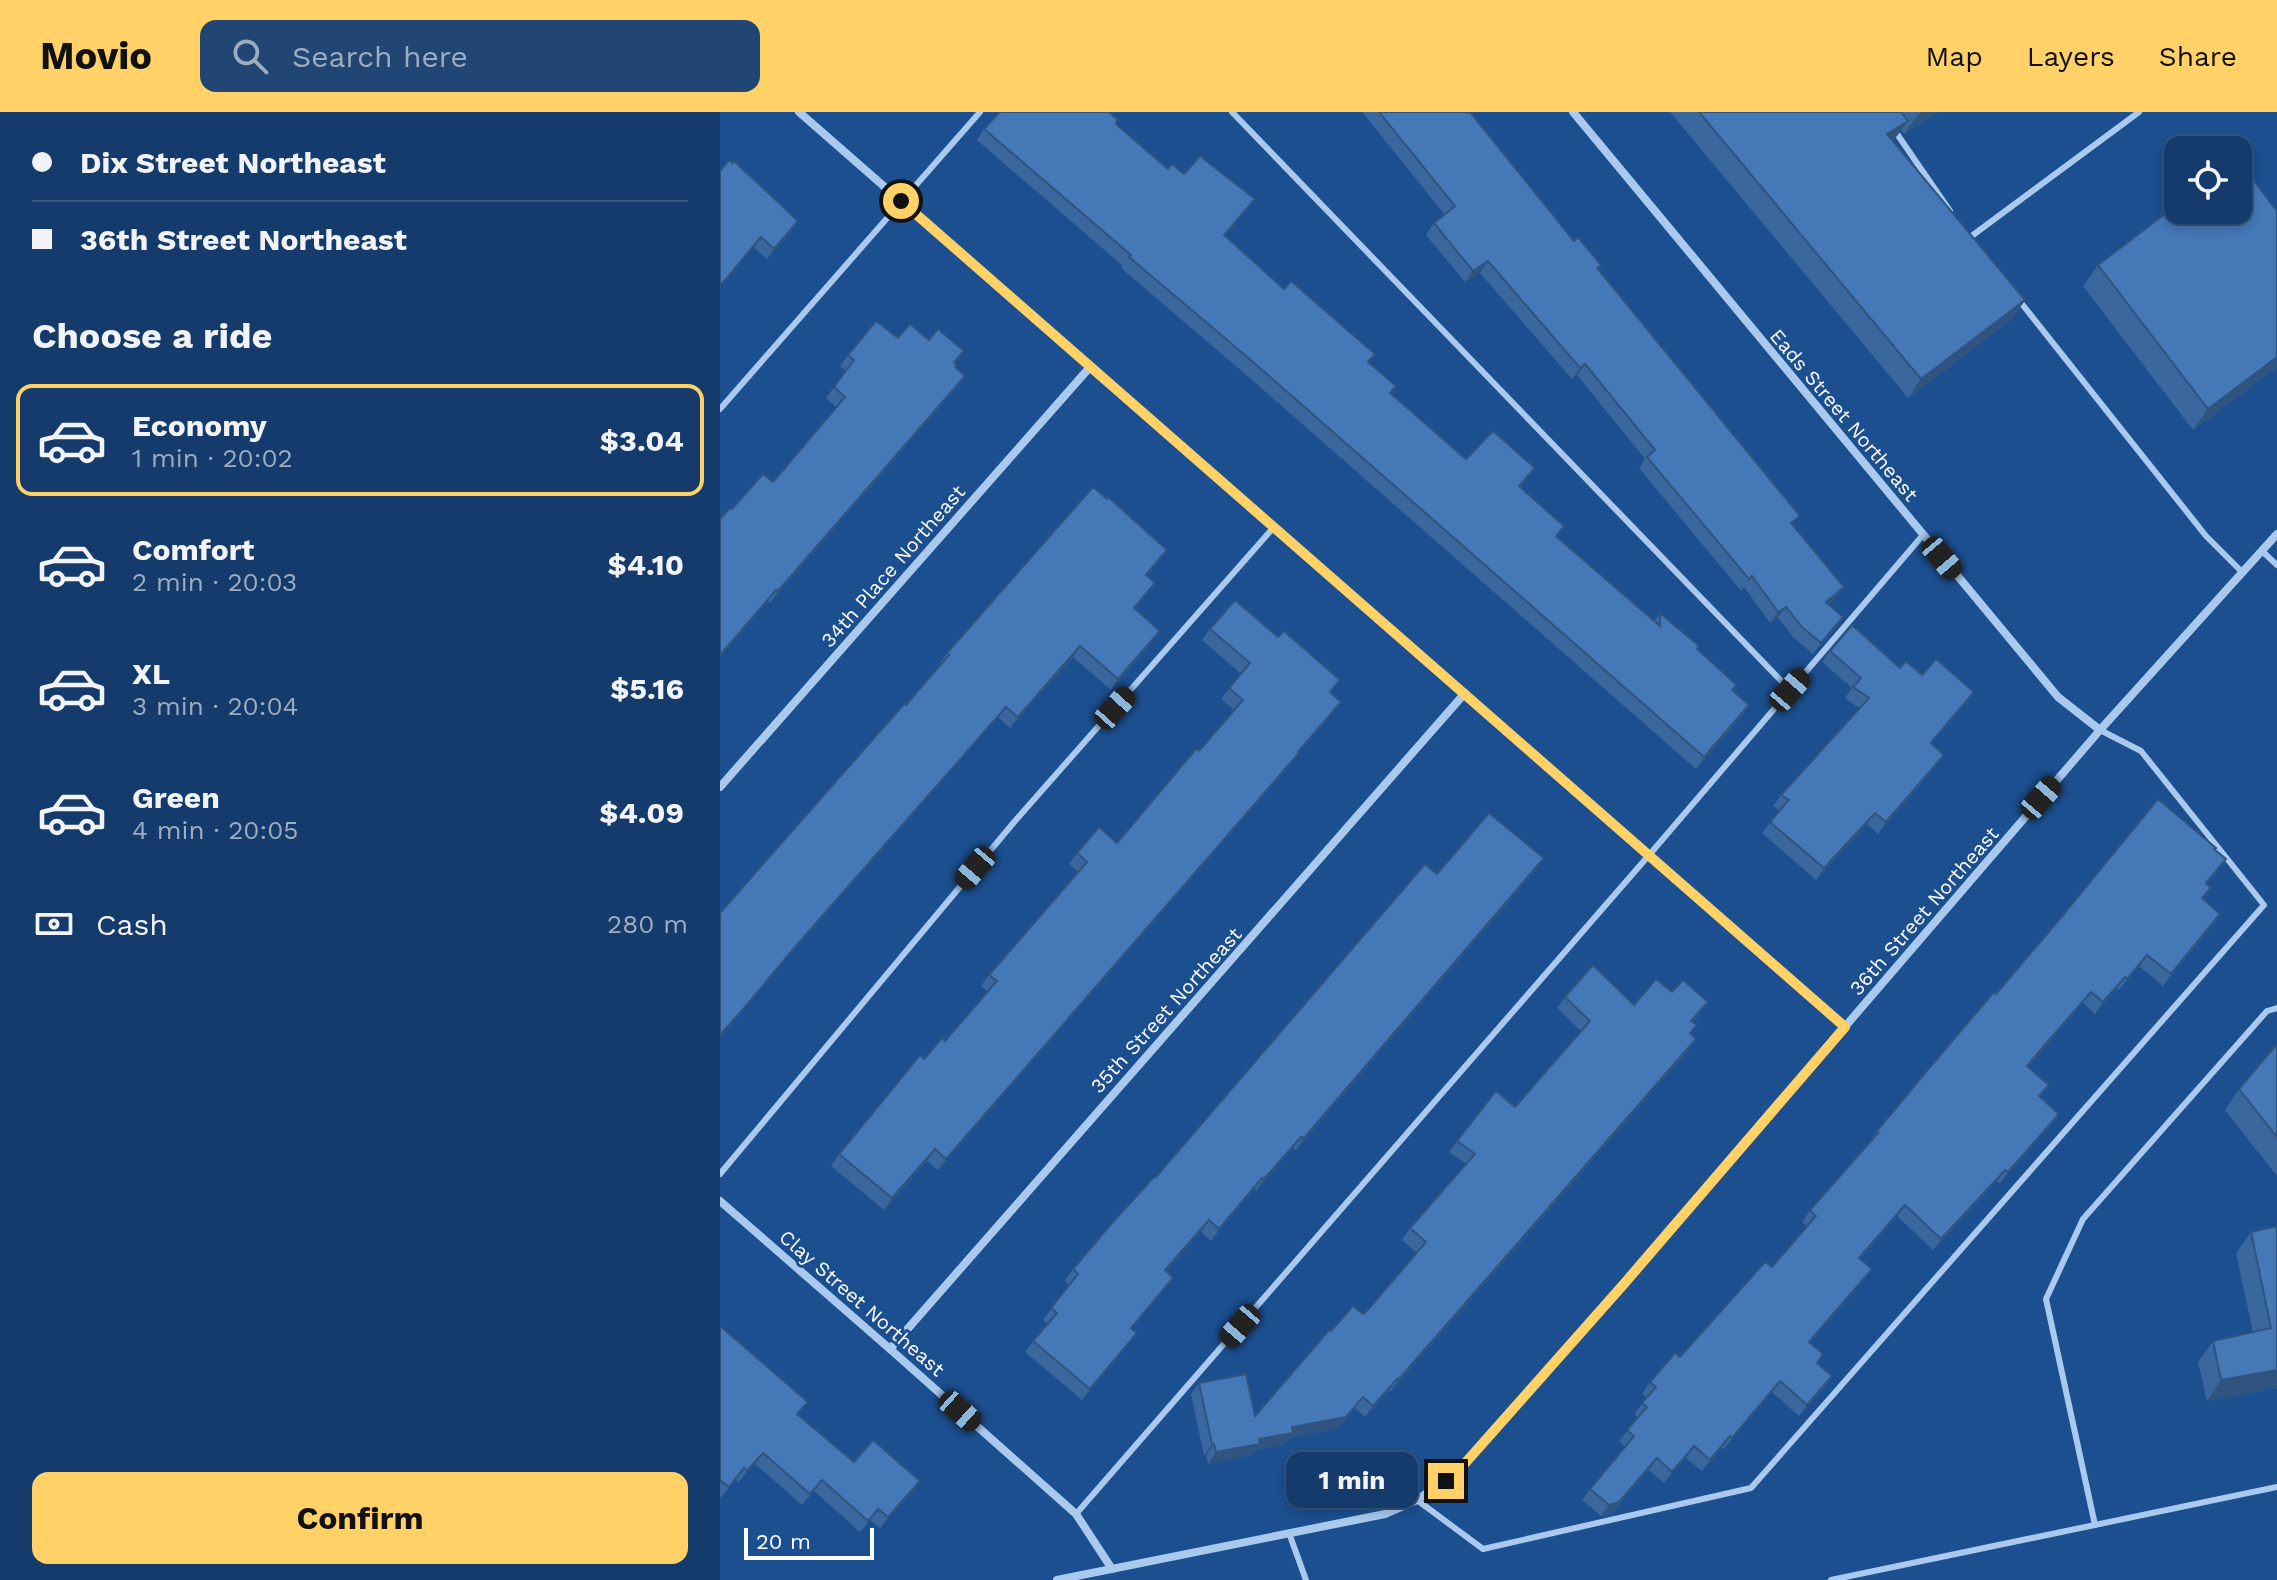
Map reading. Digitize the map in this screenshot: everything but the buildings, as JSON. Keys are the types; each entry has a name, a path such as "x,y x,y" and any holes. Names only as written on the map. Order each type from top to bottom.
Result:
{"street":[{"path":"799,112 1845,1027"},
{"name":"Eads Street Northeast","path":"1573,112 2058,697 2100,730"},
{"name":"34th Place Northeast","path":"720,787 1090,367"},
{"name":"36th Street Northeast","path":"1057,1580 1385,1514 1417,1500 1459,1470 1623,1285 2100,730 2277,534"},
{"name":"35th Street Northeast","path":"890,1349 1465,693"},
{"name":"Clay Street Northeast","path":"720,1201 1076,1514 1112,1569"}],"lane":[{"path":"720,409 980,112"},
{"path":"1232,112 1790,690"},
{"path":"1969,238 2139,112"},
{"path":"1890,125 1951,213"},
{"path":"1960,225 1979,250"},
{"path":"2008,288 2206,536 2243,573"},
{"path":"720,1174 1015,821 1274,527"},
{"path":"1076,1514 1923,535"},
{"path":"2262,551 2277,565"},
{"path":"1417,1500 1483,1549 1751,1488 2264,905 2141,751 2100,730"},
{"path":"2095,1525 2046,1299 2083,1219 2267,1011 2277,1008"},
{"path":"1831,1580 2277,1487"},
{"path":"1289,1533 1306,1580"}],"route":[{"path":"901,201 1845,1027 1623,1285 1446,1481"}]}
